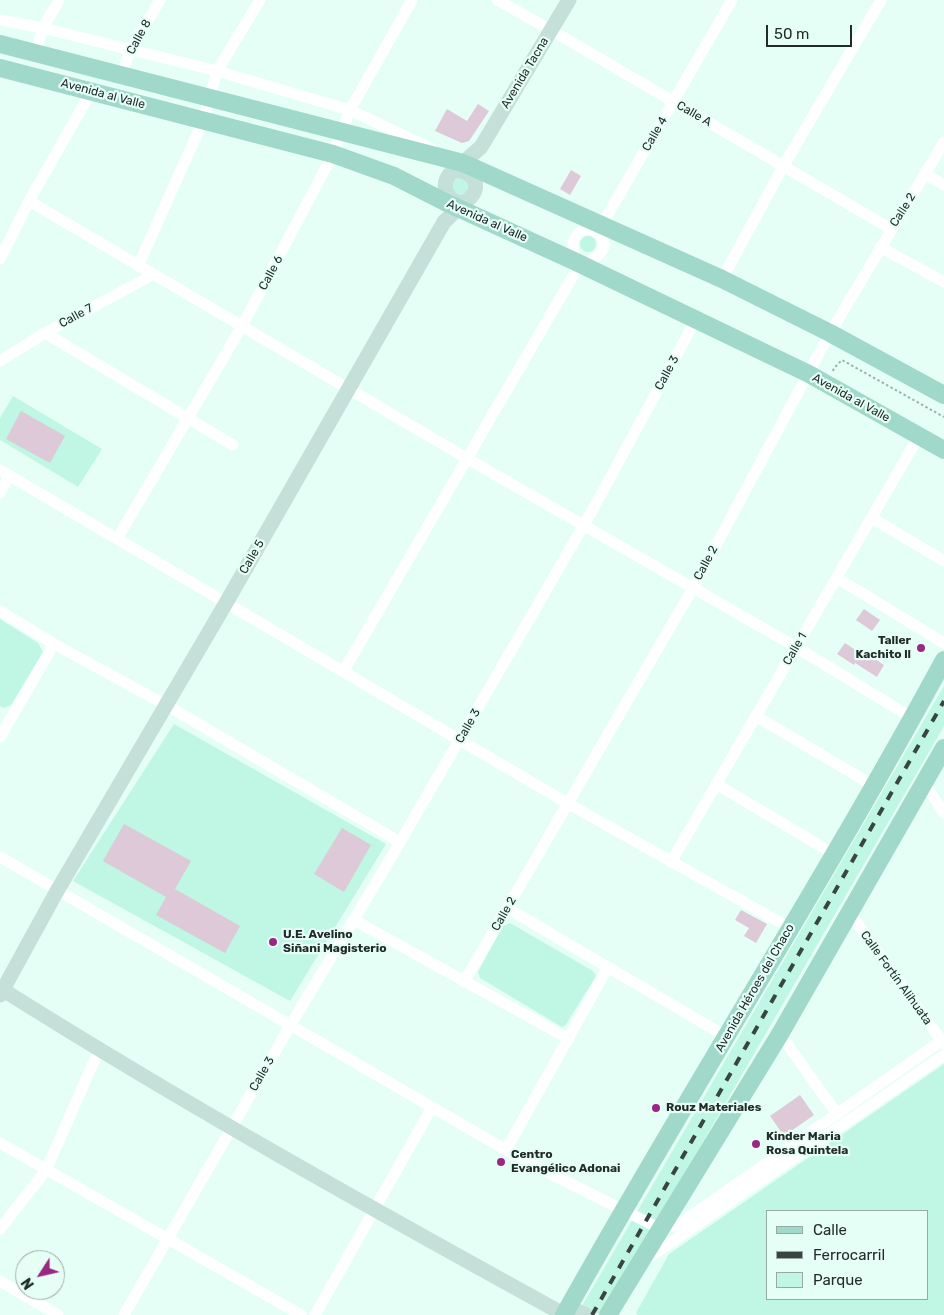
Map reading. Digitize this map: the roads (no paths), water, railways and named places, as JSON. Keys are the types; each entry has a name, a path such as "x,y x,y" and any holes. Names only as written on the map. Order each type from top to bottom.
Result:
{"main road":[{"name":"Avenida Tacna","path":"458,198 465,168 481,147 569,0"},
{"name":"Avenida al Valle","path":"0,44 340,132 465,168 599,223 722,279 943,391"},
{"name":"Avenida al Valle","path":"0,68 92,90 333,154 458,198 579,263 809,374 944,450"},
{"path":"465,168 462,170 474,178 458,198 444,188 446,179 465,168"},
{"name":"Calle 5","path":"1,991 458,198"},
{"name":"Avenida Héroes del Chaco","path":"566,1312 874,786 944,660"},
{"path":"608,1315 780,1034 944,748"},
{"path":"1,991 231,1127 375,1208 566,1312 586,1315"}],"street":[{"path":"34,54 43,28 59,0"},
{"name":"Calle 8","path":"122,76 130,50 160,0"},
{"path":"138,266 203,121 217,71 260,0"},
{"name":"Calle 6","path":"117,539 242,326 333,154 350,110 412,0"},
{"name":"Calle A","path":"497,0 891,229"},
{"name":"Calle 4","path":"604,247 599,223 674,103 732,0"},
{"path":"722,279 784,166 881,0"},
{"path":"0,20 43,28 217,71 350,110 465,168"},
{"path":"0,259 29,201 92,90"},
{"name":"Calle 2","path":"464,982 693,588 830,333 944,142"},
{"path":"925,174 944,185"},
{"path":"29,201 796,647 912,718"},
{"path":"343,672 579,263 599,256 604,247 598,233 594,230 599,223"},
{"path":"579,263 573,247 574,238 580,231 599,223"},
{"path":"880,247 944,282"},
{"name":"Calle 7","path":"0,361 45,333 154,274"},
{"name":"Calle 3","path":"124,1315 231,1127 400,842 584,525 696,319"},
{"path":"45,333 233,445"},
{"name":"Calle 1","path":"671,862 919,436"},
{"path":"0,493 5,473 459,740 790,928"},
{"path":"872,518 944,561"},
{"path":"837,578 944,643"},
{"path":"0,611 54,644 166,705 400,842"},
{"path":"0,737 5,718 54,644"},
{"path":"756,716 874,786"},
{"path":"924,783 944,813"},
{"path":"716,784 834,854"},
{"path":"0,857 506,1150 661,1229 678,1226 943,1041"},
{"path":"507,908 727,1037"},
{"name":"Calle Fortín Alihuata","path":"849,912 943,1041"},
{"path":"354,920 568,1039"},
{"path":"506,1150 608,967"},
{"path":"780,1034 837,1114"},
{"path":"0,1229 46,1170 99,1050"},
{"path":"638,1264 944,1055"},
{"path":"315,1315 432,1107"},
{"path":"0,1143 301,1315"},
{"path":"0,1281 58,1315"}],"railway":[{"path":"592,1315 944,701"}],"place":[{"name":"Taller Kachito ll","path":"921,648"},
{"name":"U.E. Avelino Siñani Magisterio","path":"273,942"},
{"name":"Rouz Materiales","path":"656,1108"},
{"name":"Kinder Maria Rosa Quintela","path":"756,1144"},
{"name":"Centro Evangélico Adonai","path":"501,1162"}]}
